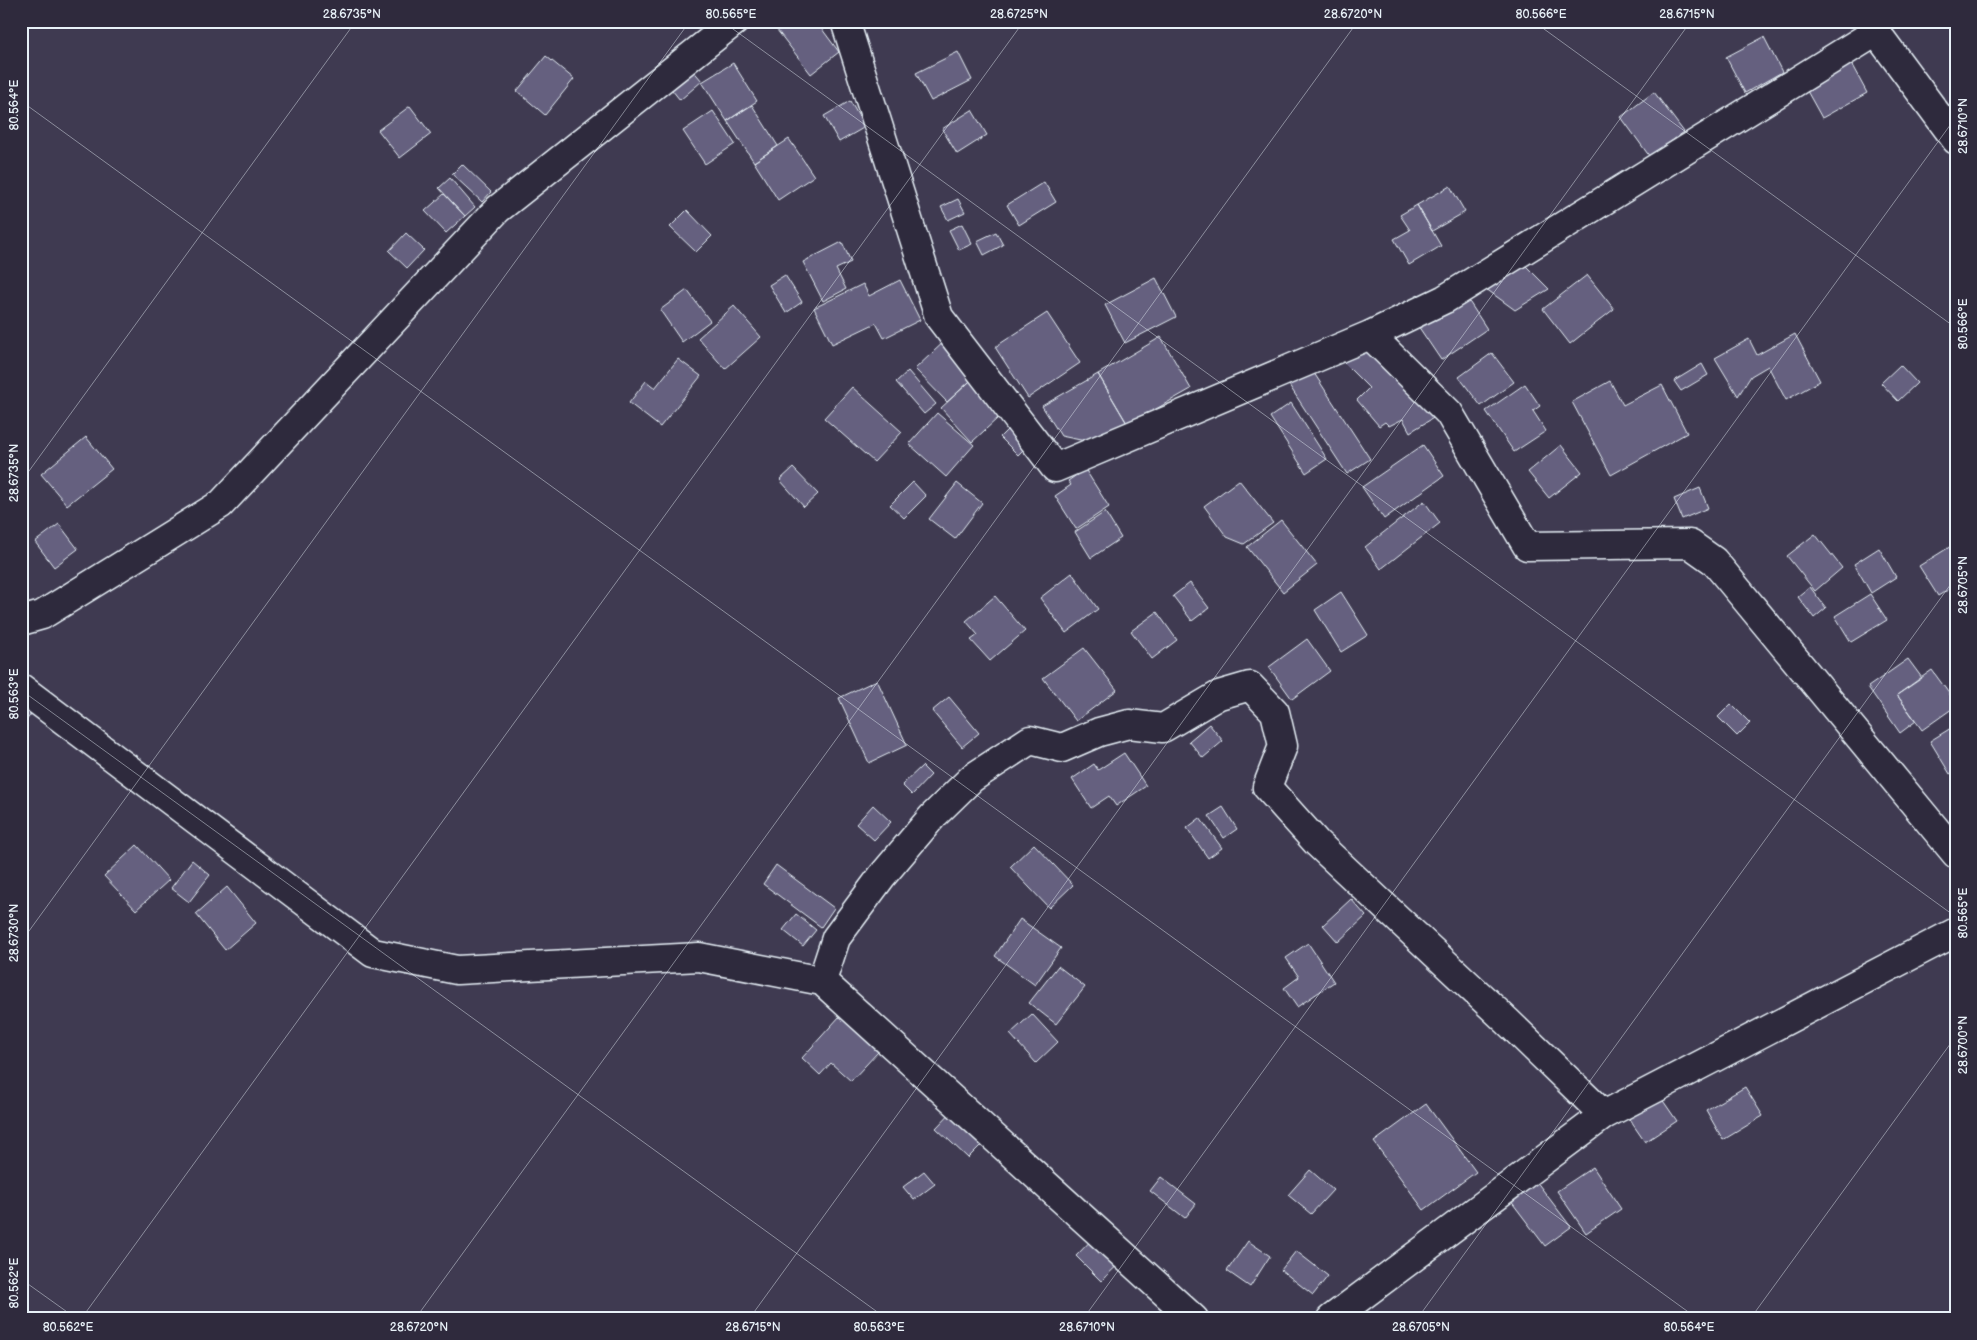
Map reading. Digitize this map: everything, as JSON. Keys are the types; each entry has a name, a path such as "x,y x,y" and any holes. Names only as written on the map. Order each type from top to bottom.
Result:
{"street":[{"path":"21,621 42,614 221,504 498,209 735,21"},
{"path":"845,21 939,317 1055,468 1370,335 1445,299 1872,27 1956,140"},
{"path":"1370,335 1449,413 1526,546 1690,544 1714,561 1956,854"},
{"path":"822,981 836,938 882,876 932,817 972,778 1002,757 1030,740 1062,748 1099,732 1129,724 1163,728 1219,695 1250,686 1275,712 1283,746 1267,787 1316,843 1604,1115"},
{"path":"21,688 372,952 457,970 699,957 822,981 1194,1319"},
{"path":"1331,1319 1604,1115 1956,932"}],"building":[{"path":"770,21 816,21 839,52 811,74"},
{"path":"1764,37 1782,72 1745,93 1726,57"},
{"path":"958,52 972,80 931,101 916,73"},
{"path":"546,56 574,79 545,115 517,91"},
{"path":"1847,56 1867,93 1822,118 1802,82"},
{"path":"686,62 702,81 680,100 664,80"},
{"path":"733,63 757,101 727,121 702,82"},
{"path":"1654,92 1684,132 1650,157 1621,117"},
{"path":"850,101 865,127 839,142 824,116"},
{"path":"752,105 778,146 754,162 727,121"},
{"path":"410,106 431,134 400,158 378,130"},
{"path":"972,110 987,135 957,154 942,129"},
{"path":"713,111 735,144 705,164 683,131"},
{"path":"789,139 814,176 778,200 754,162"},
{"path":"462,164 491,192 482,202 452,174"},
{"path":"450,178 475,207 465,216 439,188"},
{"path":"1044,182 1056,202 1019,225 1007,205"},
{"path":"1450,186 1465,212 1432,231 1417,205"},
{"path":"444,194 465,216 446,233 425,211"},
{"path":"958,199 965,212 948,220 941,207"},
{"path":"1417,205 1441,246 1409,265 1394,239 1410,230 1400,215"},
{"path":"687,210 712,236 696,252 670,227"},
{"path":"962,224 972,244 959,250 949,230"},
{"path":"996,232 1003,245 984,255 977,241"},
{"path":"406,233 424,250 407,268 389,251"},
{"path":"842,242 851,262 836,269 846,289 823,301 803,262"},
{"path":"1518,258 1549,289 1515,310 1482,286"},
{"path":"785,275 802,302 786,313 769,285"},
{"path":"1587,275 1614,309 1570,344 1543,309"},
{"path":"1156,278 1176,317 1125,343 1105,305"},
{"path":"900,280 920,320 884,338 876,323 832,344 814,308 863,284 869,296"},
{"path":"687,290 710,321 682,342 660,310"},
{"path":"1468,300 1487,329 1441,360 1412,317"},
{"path":"734,306 761,337 725,369 698,338"},
{"path":"1047,313 1080,363 1028,398 995,347"},
{"path":"1390,330 1445,411 1410,432 1403,419 1389,426 1385,422 1379,426 1357,400 1369,388 1328,347"},
{"path":"1795,334 1820,381 1786,400 1768,366 1751,376 1738,396 1715,358 1749,339 1757,355"},
{"path":"1161,337 1191,389 1128,425 1098,374"},
{"path":"948,338 980,372 947,402 915,369"},
{"path":"1492,353 1514,382 1481,406 1459,377"},
{"path":"678,359 701,376 660,427 629,403 646,381 655,388"},
{"path":"1702,364 1708,375 1681,391 1674,381"},
{"path":"1900,365 1917,383 1898,401 1881,383"},
{"path":"1312,370 1370,459 1347,474 1289,385"},
{"path":"908,371 936,404 924,414 896,382"},
{"path":"980,372 1011,406 972,442 941,408"},
{"path":"1098,374 1128,425 1095,443 1061,436 1042,406"},
{"path":"1610,381 1623,405 1662,385 1687,433 1611,475 1572,402"},
{"path":"1525,384 1540,406 1533,411 1546,431 1514,452 1486,411"},
{"path":"852,387 902,432 874,462 824,418"},
{"path":"1291,403 1327,459 1306,473 1270,417"},
{"path":"937,413 974,445 946,477 909,444"},
{"path":"1015,422 1033,440 1018,455 1000,437"},
{"path":"86,437 112,469 67,505 41,474"},
{"path":"1423,445 1444,476 1384,519 1362,487"},
{"path":"1561,445 1582,472 1549,498 1528,472"},
{"path":"793,468 818,494 804,507 780,480"},
{"path":"1085,469 1109,507 1076,529 1055,496 1071,485 1068,481"},
{"path":"1239,480 1273,523 1244,544 1227,537 1204,506"},
{"path":"913,482 926,496 904,518 890,505"},
{"path":"957,483 982,503 955,539 929,519"},
{"path":"1700,488 1708,508 1682,519 1674,499"},
{"path":"1424,501 1440,523 1381,569 1365,547"},
{"path":"1105,512 1121,538 1091,558 1075,532"},
{"path":"1281,520 1317,565 1283,592 1247,547"},
{"path":"59,524 78,549 54,567 35,542"},
{"path":"1815,534 1842,568 1815,591 1787,556"},
{"path":"1956,543 1956,585 1938,596 1919,566"},
{"path":"1879,548 1896,577 1871,593 1854,564"},
{"path":"1072,573 1098,609 1066,633 1040,598"},
{"path":"1190,583 1209,608 1192,621 1173,596"},
{"path":"1810,587 1826,608 1814,618 1798,597"},
{"path":"1341,592 1368,635 1341,652 1315,610"},
{"path":"1870,594 1887,620 1851,642 1835,616"},
{"path":"995,596 1025,631 990,661 971,640 978,635 966,621"},
{"path":"1157,612 1177,640 1152,659 1131,631"},
{"path":"1307,639 1330,671 1292,699 1269,667"},
{"path":"1084,648 1117,690 1076,721 1043,678"},
{"path":"1908,659 1922,678 1897,695 1916,721 1900,733 1868,687"},
{"path":"1932,670 1956,703 1956,706 1922,730 1897,695"},
{"path":"877,680 907,745 869,763 839,698"},
{"path":"21,690 39,704 21,727"},
{"path":"949,697 979,733 962,747 932,711"},
{"path":"1731,704 1750,723 1737,736 1718,717"},
{"path":"1209,724 1223,741 1203,758 1189,741"},
{"path":"1951,728 1956,736 1956,770 1950,774 1930,741"},
{"path":"1124,753 1146,786 1116,806 1109,796 1091,808 1072,779 1094,764 1098,770"},
{"path":"922,766 931,775 912,795 902,785"},
{"path":"873,805 891,822 874,840 856,824"},
{"path":"1223,807 1237,829 1224,838 1209,816"},
{"path":"1200,818 1222,848 1208,858 1187,828"},
{"path":"1034,844 1073,885 1049,908 1010,867"},
{"path":"137,845 169,880 136,910 104,876"},
{"path":"192,860 210,875 189,902 171,888"},
{"path":"776,865 834,908 821,927 763,884"},
{"path":"227,887 256,923 225,950 196,914"},
{"path":"1351,899 1366,916 1338,942 1323,925"},
{"path":"796,914 816,930 803,946 783,930"},
{"path":"1020,919 1061,948 1035,985 995,956"},
{"path":"1308,943 1334,982 1297,1007 1284,988 1299,977 1286,958"},
{"path":"1058,966 1085,987 1056,1024 1029,1003"},
{"path":"1032,1014 1058,1042 1036,1063 1010,1034"},
{"path":"840,1016 878,1052 851,1081 831,1063 820,1075 802,1058"},
{"path":"1745,1087 1763,1116 1723,1140 1706,1110"},
{"path":"1657,1092 1677,1121 1645,1142 1625,1113"},
{"path":"1426,1104 1476,1172 1424,1210 1374,1142"},
{"path":"958,1105 990,1136 968,1158 936,1128"},
{"path":"1593,1167 1621,1209 1586,1233 1557,1191"},
{"path":"1310,1170 1333,1190 1311,1214 1288,1195"},
{"path":"924,1171 935,1184 914,1200 903,1187"},
{"path":"1161,1177 1196,1204 1185,1218 1150,1191"},
{"path":"1533,1177 1571,1227 1545,1246 1507,1196"},
{"path":"1102,1229 1128,1255 1101,1281 1076,1256"},
{"path":"1248,1241 1270,1256 1250,1287 1227,1271"},
{"path":"1296,1251 1328,1276 1313,1295 1281,1270"}]}
